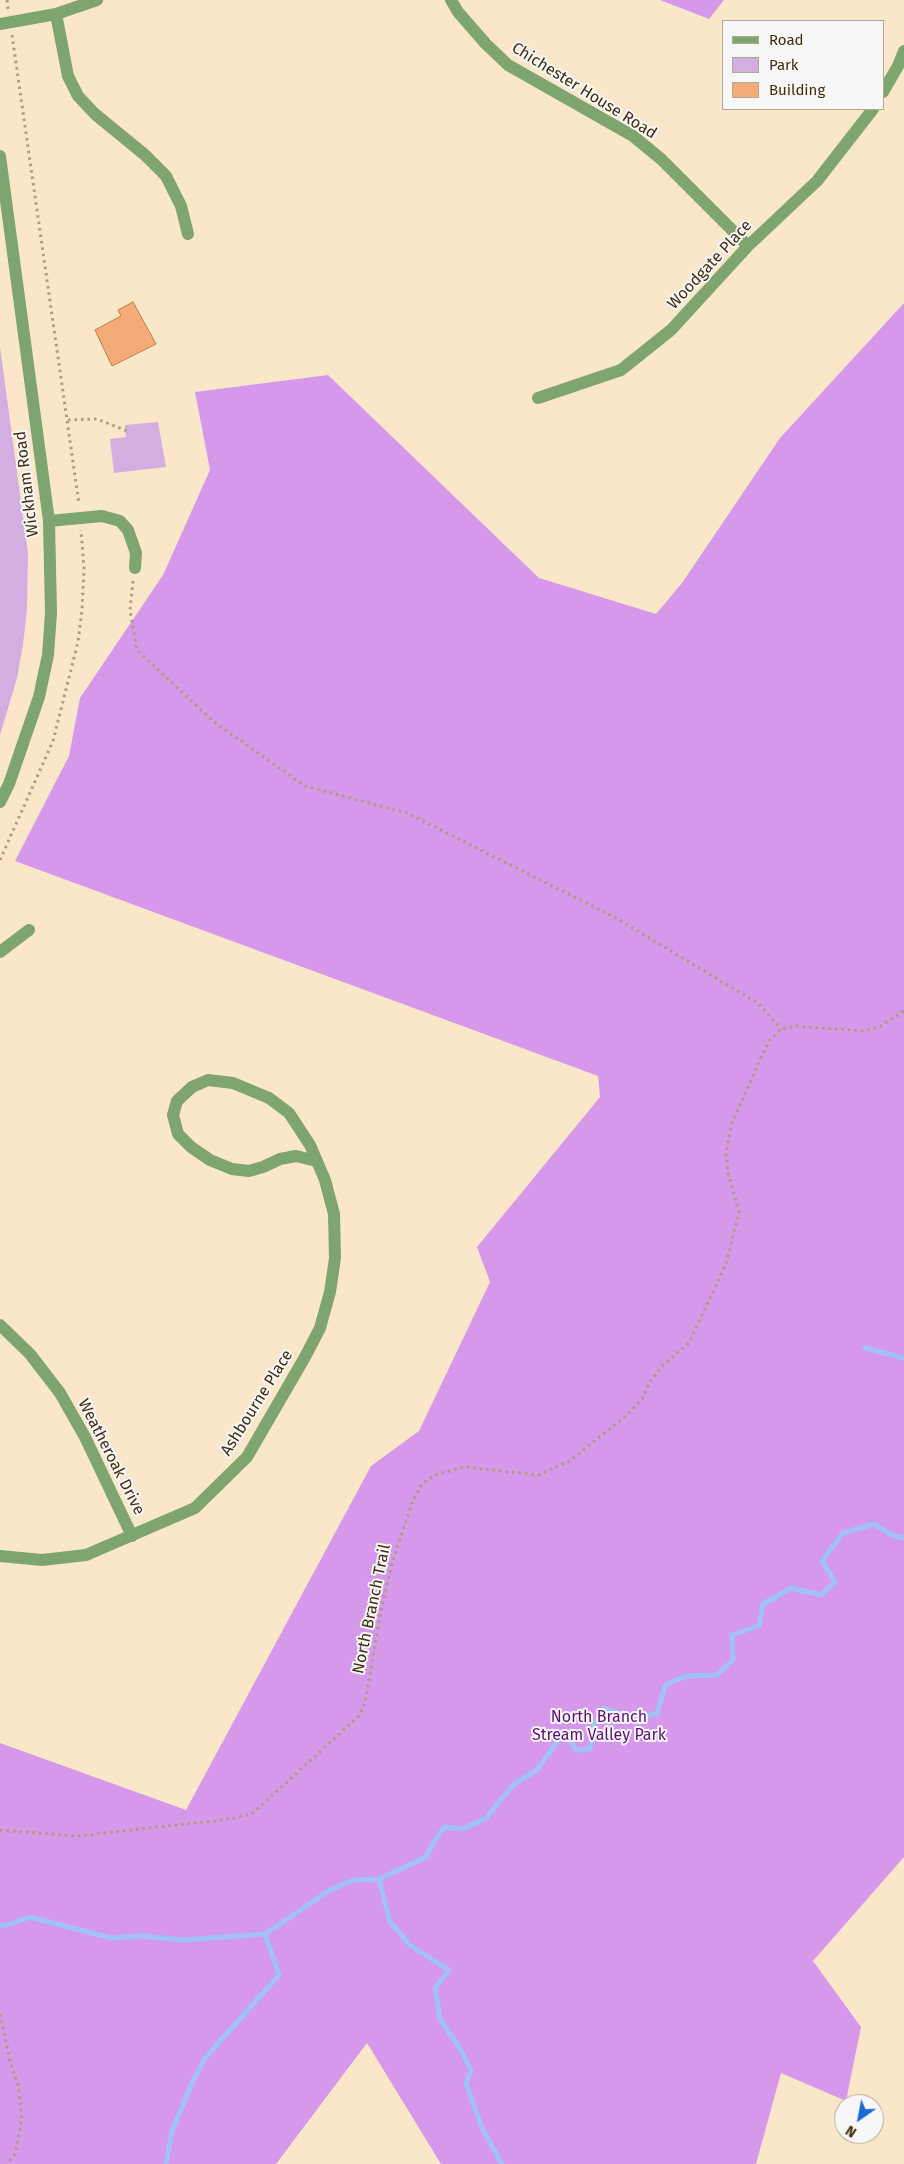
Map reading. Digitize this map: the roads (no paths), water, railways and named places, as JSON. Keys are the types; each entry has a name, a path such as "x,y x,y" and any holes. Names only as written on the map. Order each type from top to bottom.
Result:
{"street":[{"path":"0,24 56,14 97,0"},
{"name":"Chichester House Road","path":"451,0 458,12 508,65 633,136 661,159 748,246"},
{"path":"56,14 68,76 78,96 95,114 145,155 166,176 181,206 188,234"},
{"path":"884,90 904,51"},
{"name":"Woodgate Place","path":"538,398 620,370 671,330 748,246 817,181 872,110"},
{"name":"Wickham Road","path":"0,156 49,521 51,613 48,655 39,697 10,784 0,802"},
{"path":"49,521 102,516 120,521 128,530 136,553 135,568"},
{"path":"0,952 29,930"},
{"name":"Ashbourne Place","path":"0,1556 42,1560 86,1555 196,1508 247,1457 320,1328 328,1301 335,1258 334,1214 325,1180 310,1145 289,1113 269,1098 233,1083 208,1080 192,1087 177,1101 173,1115 178,1134 191,1147 210,1160 232,1169 249,1171 280,1159 296,1156 316,1161"},
{"name":"Weatheroak Drive","path":"0,1325 30,1354 60,1393 86,1437 132,1536"}],"waterway":[{"path":"865,1348 904,1358"},
{"path":"0,1925 4,1926 30,1917 111,1938 141,1936 184,1940 265,1934 330,1890 354,1880 379,1879 426,1857 436,1838 445,1827 463,1829 486,1818 514,1784 537,1770 564,1732 576,1750 590,1749 594,1725 603,1708 634,1718 657,1714 665,1685 686,1676 717,1675 733,1660 732,1635 759,1626 763,1604 791,1588 821,1595 835,1582 822,1561 843,1533 874,1524 892,1535 904,1538"},
{"path":"379,1879 390,1922 411,1946 449,1970 435,1988 440,2019 460,2049 471,2070 466,2083 482,2128 502,2164"},
{"path":"166,2164 172,2131 205,2058 279,1975 265,1934"}],"park label":[{"name":"North Branch Stream Valley Park","path":"599,1727"}]}
